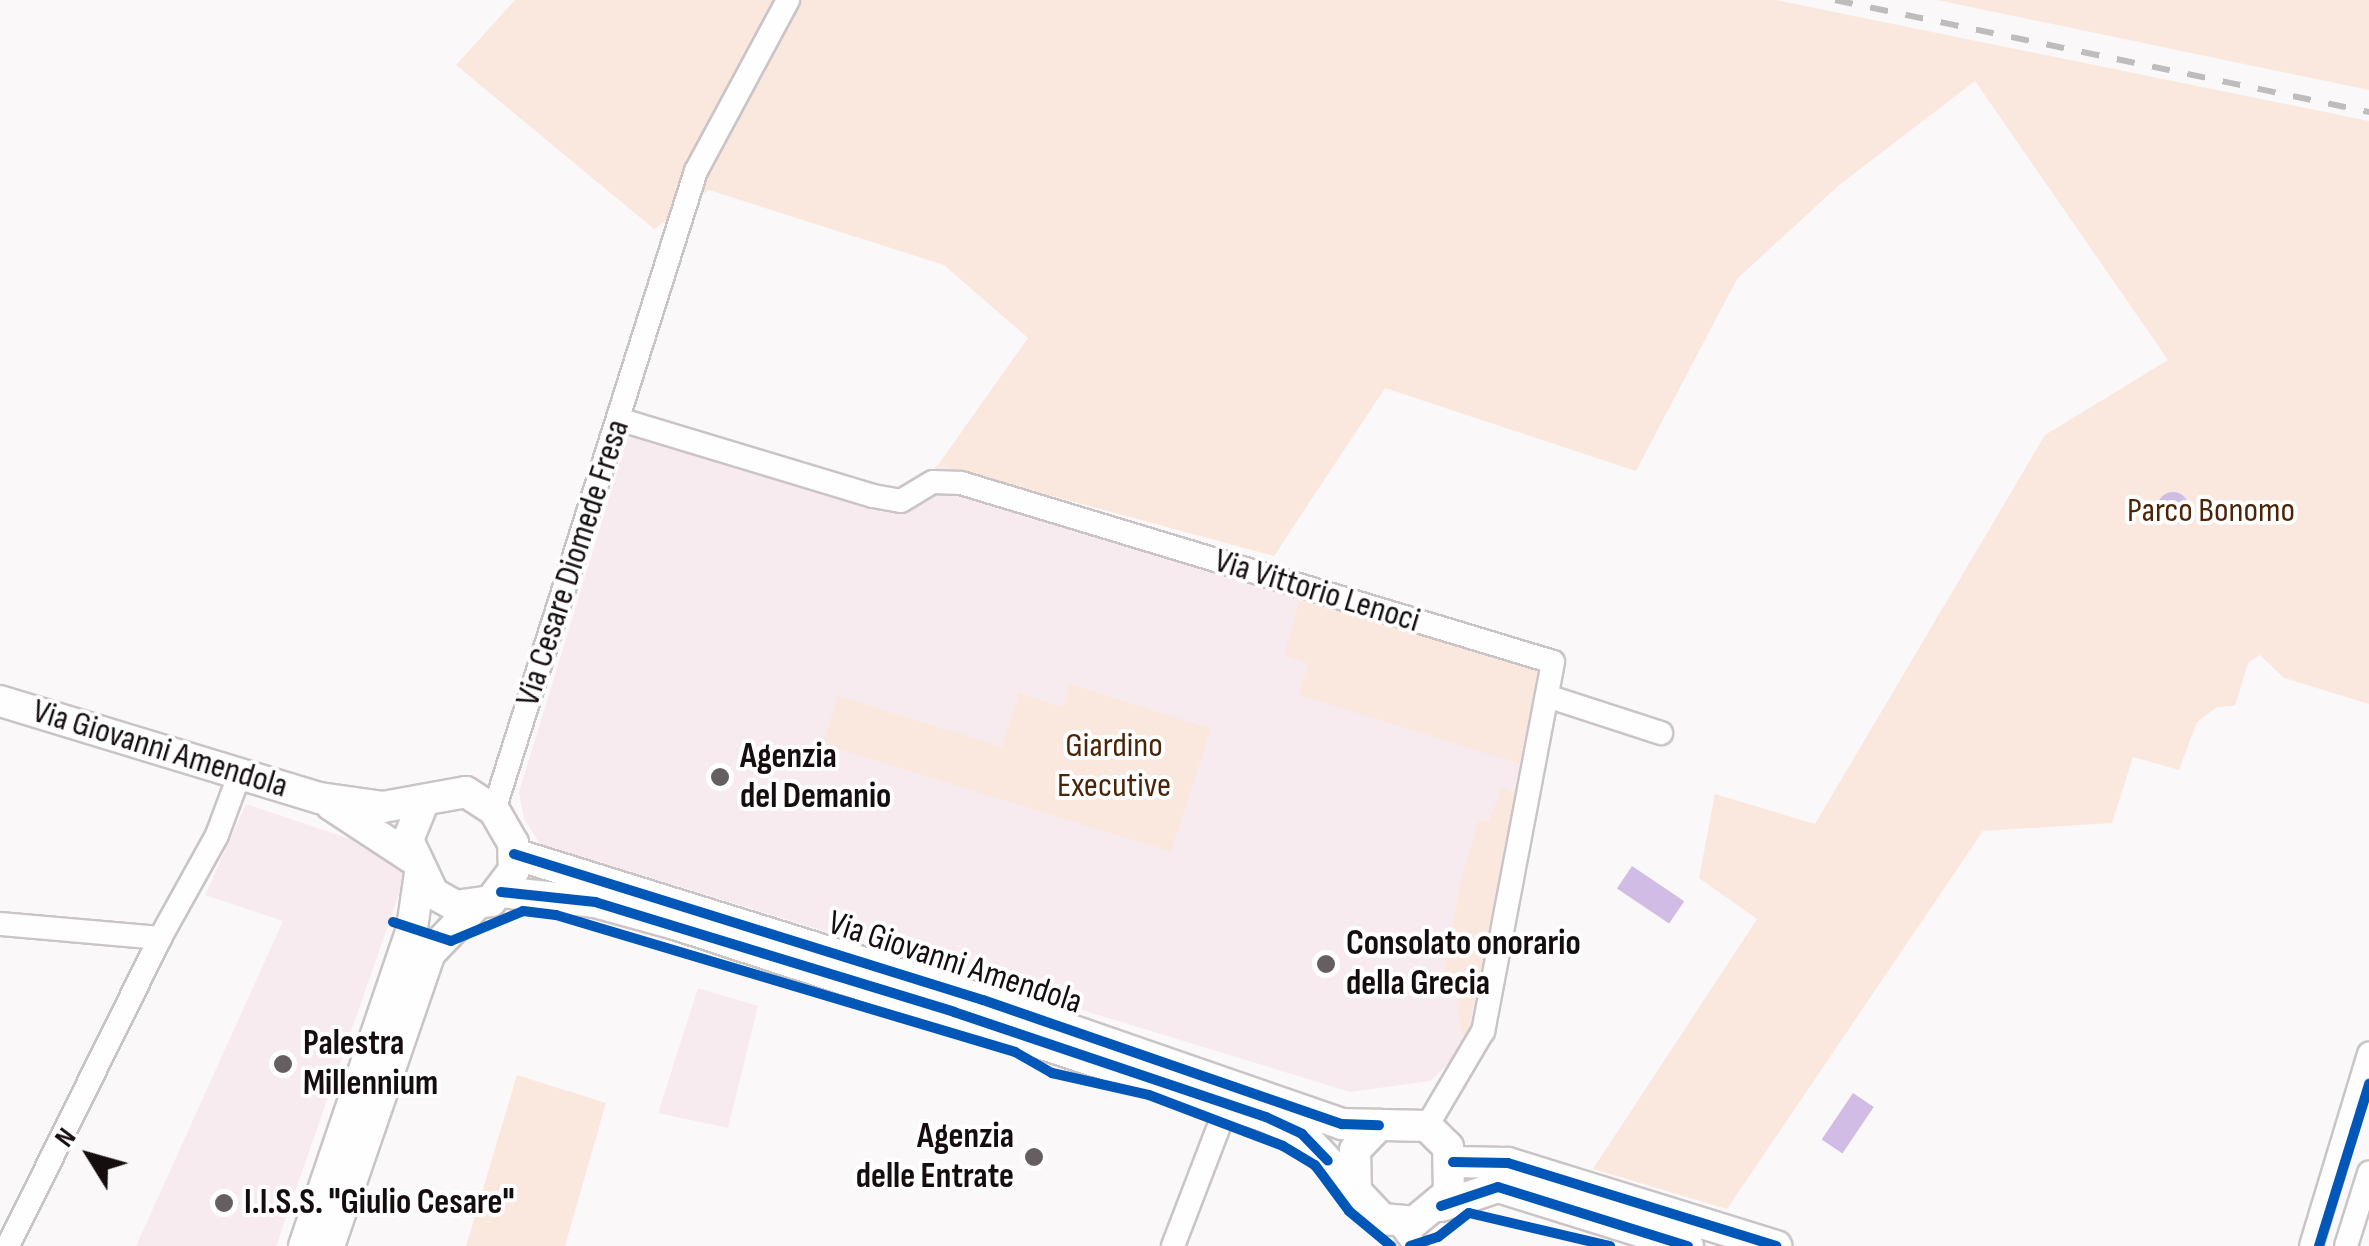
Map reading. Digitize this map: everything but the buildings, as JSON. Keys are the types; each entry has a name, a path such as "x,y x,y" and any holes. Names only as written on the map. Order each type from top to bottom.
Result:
{"main road":[{"name":"Via Giovanni Amendola","path":"0,701 320,798 384,808 424,804 443,792 466,792 494,810"},
{"name":"Via Giovanni Amendola","path":"320,798 416,866 444,901 474,906"},
{"path":"304,1246 412,928 416,866 411,822 424,804"},
{"path":"329,1246 430,953 474,906 502,892 514,870 514,854 494,810"},
{"name":"Via Giovanni Amendola","path":"514,854 970,995 1342,1124 1379,1125 1395,1120 1427,1126"},
{"name":"Via Giovanni Amendola","path":"502,892 595,902 675,924 1228,1104 1302,1134 1367,1210 1407,1235 1441,1206 1498,1187 1688,1246"},
{"path":"1356,1196 1355,1150 1379,1125"},
{"path":"1427,1126 1453,1162"},
{"path":"1441,1206 1453,1162"},
{"path":"1453,1162 1508,1163 1776,1246"}],"street":[{"name":"Via Cesare Diomede Fresa","path":"494,810 696,171 788,0"},
{"name":"Via Vittorio Lenoci","path":"618,419 901,501 932,482 962,483 1553,662 1483,1030 1427,1126"},
{"path":"1547,696 1661,733"},
{"path":"8,1246 160,938 216,835 240,773"},
{"path":"0,924 160,938"},
{"path":"2311,1246 2369,1054"},
{"path":"1173,1246 1228,1104"},
{"path":"2346,1246 2369,1173"}],"shaded area":[{"path":"636,410 894,493 938,465 1087,509 1542,672 1481,1011 1467,1047 1430,1081 1350,1092 540,844 524,819 519,792"},
{"path":"2173,492 2184,497 2189,508 2184,519 2173,524 2162,519 2157,508 2162,497"},
{"path":"246,804 371,846 406,874 276,1246 136,1246 283,921 205,895"},
{"path":"1632,866 1684,901 1669,924 1617,888"},
{"path":"698,988 758,1006 728,1128 658,1113"},
{"path":"1853,1093 1874,1107 1842,1153 1822,1139"}],"green space":[{"name":"Parco Bonomo","path":"515,0 1776,0 2369,121 2369,704 2284,678 2260,655 2248,663 2235,706 2217,707 2197,722 2179,770 2133,757 2112,823 1983,831 1727,1209 1593,1169 1757,919 1699,878 1715,794 1815,824 2045,435 2168,360 1975,81 1838,186 1737,279 1636,471 1385,388 1274,556 938,465 1028,338 944,265 709,190 654,229 456,65"},
{"path":"1937,0 2369,0 2369,90"},
{"path":"1300,599 1538,669 1520,764 1299,695 1308,664 1284,655"},
{"name":"Giardino Executive","path":"1070,684 1211,729 1171,852 822,744 838,696 1002,747 1019,693 1062,707"},
{"path":"1502,788 1517,796 1465,1045 1456,1003 1461,1000 1442,978 1463,872 1479,820 1488,822"},
{"path":"517,1075 606,1103 565,1246 466,1246"}],"railway":[{"path":"1835,0 2369,112"}],"cycle path":[{"path":"514,854 983,1000 1342,1124 1379,1125"},
{"path":"501,892 595,902 954,1012 1266,1117 1302,1134 1328,1161"},
{"path":"393,922 451,941 523,911 556,915 1015,1052 1052,1073 1149,1095 1283,1146 1315,1165 1349,1211 1391,1246"},
{"path":"2319,1246 2369,1084"},
{"path":"1453,1162 1508,1163 1776,1246"},
{"path":"1441,1206 1498,1187 1688,1246"},
{"path":"1410,1246 1438,1237 1469,1213 1610,1246"}],"place":[{"name":"Agenzia del Demanio","path":"720,777"},
{"name":"Consolato onorario della Grecia","path":"1326,964"},
{"name":"Palestra Millennium","path":"283,1064"},
{"name":"Agenzia delle Entrate","path":"1034,1157"},
{"name":"I.I.S.S. \"Giulio Cesare\"","path":"224,1203"}]}
